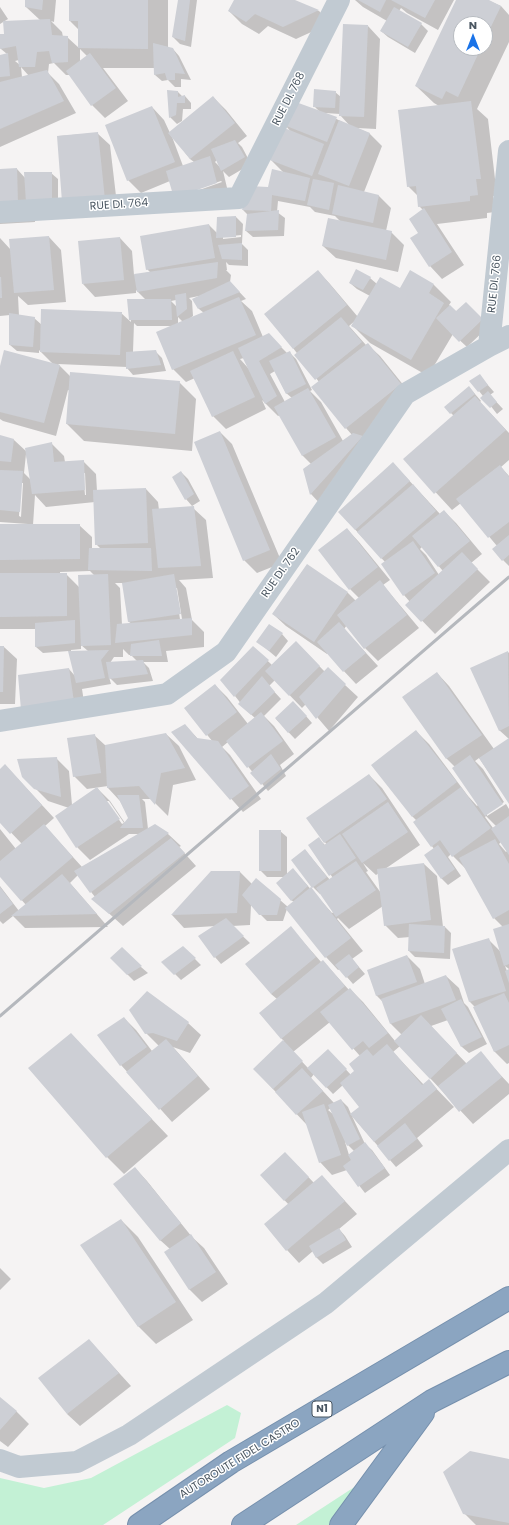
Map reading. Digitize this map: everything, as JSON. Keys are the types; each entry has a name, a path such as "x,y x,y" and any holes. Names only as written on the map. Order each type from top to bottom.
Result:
{"highway":[{"name":"AUTOROUTE FIDEL CASTRO","path":"139,1525 231,1462 509,1298"},
{"path":"243,1525 432,1401 509,1362"},
{"path":"340,1525 432,1401"}],"street":[{"name":"RUE DI. 768","path":"239,198 339,0"},
{"name":"RUE DI. 766","path":"488,346 509,151"},
{"name":"RUE DI. 764","path":"0,212 239,198"},
{"name":"RUE DI. 762","path":"0,721 167,694 226,652 405,394 488,346 509,336"},
{"path":"0,1460 20,1467 77,1462 129,1436 326,1303 509,1150"}],"green space":[{"path":"227,1405 241,1413 235,1438 103,1525 0,1525 0,1478 44,1488 91,1478"},
{"path":"359,1484 329,1525 296,1525"}],"building":[{"path":"25,0 43,0 42,10 25,7"},
{"path":"69,0 148,0 148,49 78,48 78,21 69,21"},
{"path":"178,0 190,0 185,41 172,37"},
{"path":"234,0 295,0 319,10 283,27 255,14 246,22 228,11"},
{"path":"358,0 386,0 380,12"},
{"path":"391,0 435,0 425,18"},
{"path":"456,0 489,0 501,6 493,22 493,16 453,16 453,56 477,56 458,97 446,91 442,99 415,86"},
{"path":"394,7 422,23 408,47 380,31"},
{"path":"50,19 52,35 68,36 68,62 52,63 49,51 37,52 35,67 19,67 16,46 0,49 0,34 4,34 3,21"},
{"path":"343,24 368,25 364,117 339,116"},
{"path":"153,43 173,48 185,74 175,73 175,80 167,80 165,73 154,75"},
{"path":"8,53 10,76 0,77 0,55"},
{"path":"90,53 116,88 91,106 66,71"},
{"path":"47,70 64,101 0,129 0,82"},
{"path":"314,89 336,91 335,108 313,107"},
{"path":"167,90 178,91 178,97 185,95 185,103 177,103 176,115 169,118"},
{"path":"213,96 235,123 190,159 168,133"},
{"path":"293,101 337,117 327,142 284,125"},
{"path":"471,101 481,179 476,179 478,195 470,196 470,201 418,207 416,186 407,187 398,110"},
{"path":"152,106 175,162 127,181 105,125"},
{"path":"339,120 370,133 349,186 318,174"},
{"path":"282,127 324,144 312,176 270,160"},
{"path":"98,132 105,200 62,202 57,136"},
{"path":"235,140 245,157 221,171 211,149"},
{"path":"210,156 217,183 174,198 166,171"},
{"path":"17,168 18,205 0,206 0,169"},
{"path":"272,169 310,178 305,201 272,195 271,211 242,210 249,186 268,187"},
{"path":"24,172 52,172 52,201 26,202"},
{"path":"313,179 334,183 329,210 307,205"},
{"path":"338,185 379,195 373,223 332,214"},
{"path":"424,208 452,252 429,267 410,238 418,233 409,219"},
{"path":"279,210 278,230 245,231 247,214"},
{"path":"236,216 236,237 216,238 217,217"},
{"path":"328,218 392,231 386,260 322,246"},
{"path":"209,224 215,258 146,270 140,236"},
{"path":"49,236 54,290 14,293 9,239"},
{"path":"120,237 124,280 82,284 78,241"},
{"path":"242,243 242,260 222,259 218,245"},
{"path":"218,262 217,278 137,292 134,274"},
{"path":"356,269 371,277 363,290 349,283"},
{"path":"318,270 347,305 293,349 264,314"},
{"path":"410,270 434,284 429,293 444,303 411,360 351,326 380,277 400,288"},
{"path":"1,277 2,298 0,298"},
{"path":"230,281 240,292 198,309 192,299"},
{"path":"186,293 187,309 177,317 175,295"},
{"path":"239,297 256,335 172,370 156,332"},
{"path":"127,299 171,299 172,320 129,320"},
{"path":"466,302 483,319 459,342 436,318 450,305 456,311"},
{"path":"41,309 122,312 120,355 40,352"},
{"path":"9,313 35,317 33,347 9,345"},
{"path":"341,317 362,342 315,380 294,355"},
{"path":"269,333 282,347 259,361 277,396 265,404 238,348"},
{"path":"368,343 401,384 345,429 311,387"},
{"path":"4,350 60,365 44,423 0,412 0,366"},
{"path":"156,350 161,365 126,369 126,352"},
{"path":"233,351 255,397 212,417 190,371"},
{"path":"290,351 306,384 286,394 269,361"},
{"path":"70,372 180,381 175,434 66,424"},
{"path":"480,374 488,385 478,392 469,381"},
{"path":"469,386 475,394 450,414 444,407"},
{"path":"308,388 336,437 302,456 274,407"},
{"path":"488,391 497,402 490,408 480,398"},
{"path":"475,396 506,430 434,494 403,459"},
{"path":"220,431 270,550 243,561 194,442"},
{"path":"353,433 363,436 310,495 303,469"},
{"path":"0,435 14,439 11,462 0,461"},
{"path":"52,442 54,462 84,460 85,490 32,494 25,448"},
{"path":"393,462 410,481 355,530 338,512"},
{"path":"500,465 509,477 509,522 488,538 456,499"},
{"path":"0,470 23,471 20,512 0,510"},
{"path":"181,471 194,494 185,500 172,477"},
{"path":"413,484 436,511 381,559 357,532"},
{"path":"146,488 148,543 95,545 93,490"},
{"path":"194,506 201,566 158,568 152,509"},
{"path":"444,510 470,541 438,567 412,536"},
{"path":"0,524 80,524 80,559 0,560"},
{"path":"347,528 378,567 349,590 318,550"},
{"path":"509,535 509,555 502,561 492,549"},
{"path":"413,541 435,573 403,596 381,564"},
{"path":"89,548 151,548 152,571 88,570"},
{"path":"462,552 478,569 421,622 405,605"},
{"path":"307,564 348,592 314,642 272,614"},
{"path":"0,573 67,573 67,616 0,617"},
{"path":"108,574 111,645 81,646 78,575"},
{"path":"174,574 181,614 128,622 122,583"},
{"path":"380,580 407,615 364,649 337,615"},
{"path":"192,618 192,635 115,643 117,624"},
{"path":"75,620 75,643 35,647 35,623"},
{"path":"339,622 366,653 343,672 317,642"},
{"path":"269,624 283,633 269,651 256,642"},
{"path":"159,640 162,656 130,656 131,644"},
{"path":"296,641 320,666 289,696 265,671"},
{"path":"0,646 4,646 3,692 0,692"},
{"path":"253,646 269,660 234,697 220,680"},
{"path":"109,650 101,660 105,678 76,683 68,651"},
{"path":"508,651 509,726 499,731 470,668"},
{"path":"143,660 148,674 109,679 106,662"},
{"path":"328,667 346,684 316,719 299,697"},
{"path":"69,668 74,702 21,710 18,675"},
{"path":"437,672 482,735 446,759 402,697"},
{"path":"262,676 275,692 251,715 238,704"},
{"path":"215,684 237,712 206,736 184,708"},
{"path":"293,701 307,716 288,733 275,718"},
{"path":"261,712 283,741 247,768 226,741"},
{"path":"185,724 197,738 218,741 249,786 230,800 171,732"},
{"path":"416,730 457,782 412,817 371,765"},
{"path":"166,733 185,768 161,773 155,805 139,786 107,788 105,745"},
{"path":"95,734 101,773 73,777 67,738"},
{"path":"509,738 509,804 479,758"},
{"path":"271,754 281,769 261,785 250,773"},
{"path":"470,755 503,804 485,816 452,768"},
{"path":"57,757 61,797 34,789 22,777 17,759"},
{"path":"5,764 42,805 10,834 0,823 0,769"},
{"path":"369,774 387,799 324,843 306,818"},
{"path":"97,787 120,819 76,848 55,816"},
{"path":"461,787 491,828 452,857 440,840 431,847 413,822"},
{"path":"117,795 139,795 143,828 120,828 128,818"},
{"path":"388,802 408,832 362,863 342,834"},
{"path":"509,816 509,855 491,829"},
{"path":"44,824 73,857 21,901 0,877 0,861"},
{"path":"155,824 169,833 90,893 74,871"},
{"path":"259,830 281,830 281,871 259,871"},
{"path":"340,834 356,858 329,876 308,845 319,837 324,845"},
{"path":"171,838 185,853 109,914 91,899"},
{"path":"495,839 509,864 509,910 493,919 459,858"},
{"path":"438,845 455,869 441,879 424,855"},
{"path":"305,849 327,877 312,888 291,860"},
{"path":"356,861 376,890 336,917 316,888"},
{"path":"424,863 431,920 384,926 377,869"},
{"path":"293,868 308,886 291,901 276,883"},
{"path":"211,871 240,871 237,913 171,915"},
{"path":"62,874 97,914 11,916"},
{"path":"256,878 281,899 277,915 259,915 242,895"},
{"path":"0,887 13,904 0,914"},
{"path":"311,887 351,938 325,958 285,908"},
{"path":"226,918 244,936 214,958 198,936"},
{"path":"409,924 445,926 444,953 408,951"},
{"path":"509,924 509,964 504,966 493,929"},
{"path":"291,926 316,957 271,994 245,964"},
{"path":"489,938 506,991 469,1002 452,949"},
{"path":"183,946 196,958 174,975 161,962"},
{"path":"122,947 142,966 127,975 110,958"},
{"path":"349,954 359,967 346,978 335,965"},
{"path":"407,955 417,982 376,996 367,970"},
{"path":"323,960 345,986 281,1039 259,1013"},
{"path":"509,969 509,983 505,971"},
{"path":"446,975 456,1000 390,1024 381,999"},
{"path":"350,988 388,1033 369,1048 363,1041 352,1050 320,1012"},
{"path":"147,991 189,1022 177,1041 153,1033 145,1034 129,1010"},
{"path":"504,993 509,1003 509,1045 494,1052 473,1007"},
{"path":"461,999 482,1037 461,1047 441,1009"},
{"path":"421,1015 457,1053 430,1079 394,1041"},
{"path":"124,1017 147,1047 120,1066 97,1035"},
{"path":"71,1033 152,1119 106,1158 28,1068"},
{"path":"166,1039 198,1076 159,1110 126,1072"},
{"path":"283,1040 303,1061 273,1089 253,1069"},
{"path":"387,1044 422,1085 429,1079 437,1089 374,1142 350,1114 359,1107 340,1083 354,1071 349,1064 367,1049 373,1056"},
{"path":"328,1049 347,1069 326,1088 307,1068"},
{"path":"481,1051 502,1077 459,1112 438,1086"},
{"path":"302,1068 323,1091 296,1115 275,1092"},
{"path":"341,1099 360,1139 347,1146 328,1105"},
{"path":"324,1104 341,1155 319,1163 302,1112"},
{"path":"405,1123 417,1139 389,1161 377,1146"},
{"path":"365,1142 385,1168 358,1187 343,1166 351,1160 348,1155"},
{"path":"285,1152 309,1177 284,1201 260,1175"},
{"path":"135,1167 181,1223 160,1241 113,1184"},
{"path":"322,1175 345,1201 286,1251 264,1224"},
{"path":"121,1219 176,1302 138,1327 80,1245"},
{"path":"339,1228 346,1240 316,1258 309,1246"},
{"path":"191,1234 216,1272 189,1290 164,1252"},
{"path":"89,1339 119,1373 67,1414 38,1378"},
{"path":"0,1397 17,1411 0,1430"},
{"path":"470,1451 509,1459 509,1523 463,1514 443,1472"}],"railway":[{"path":"0,1016 509,577"}]}
